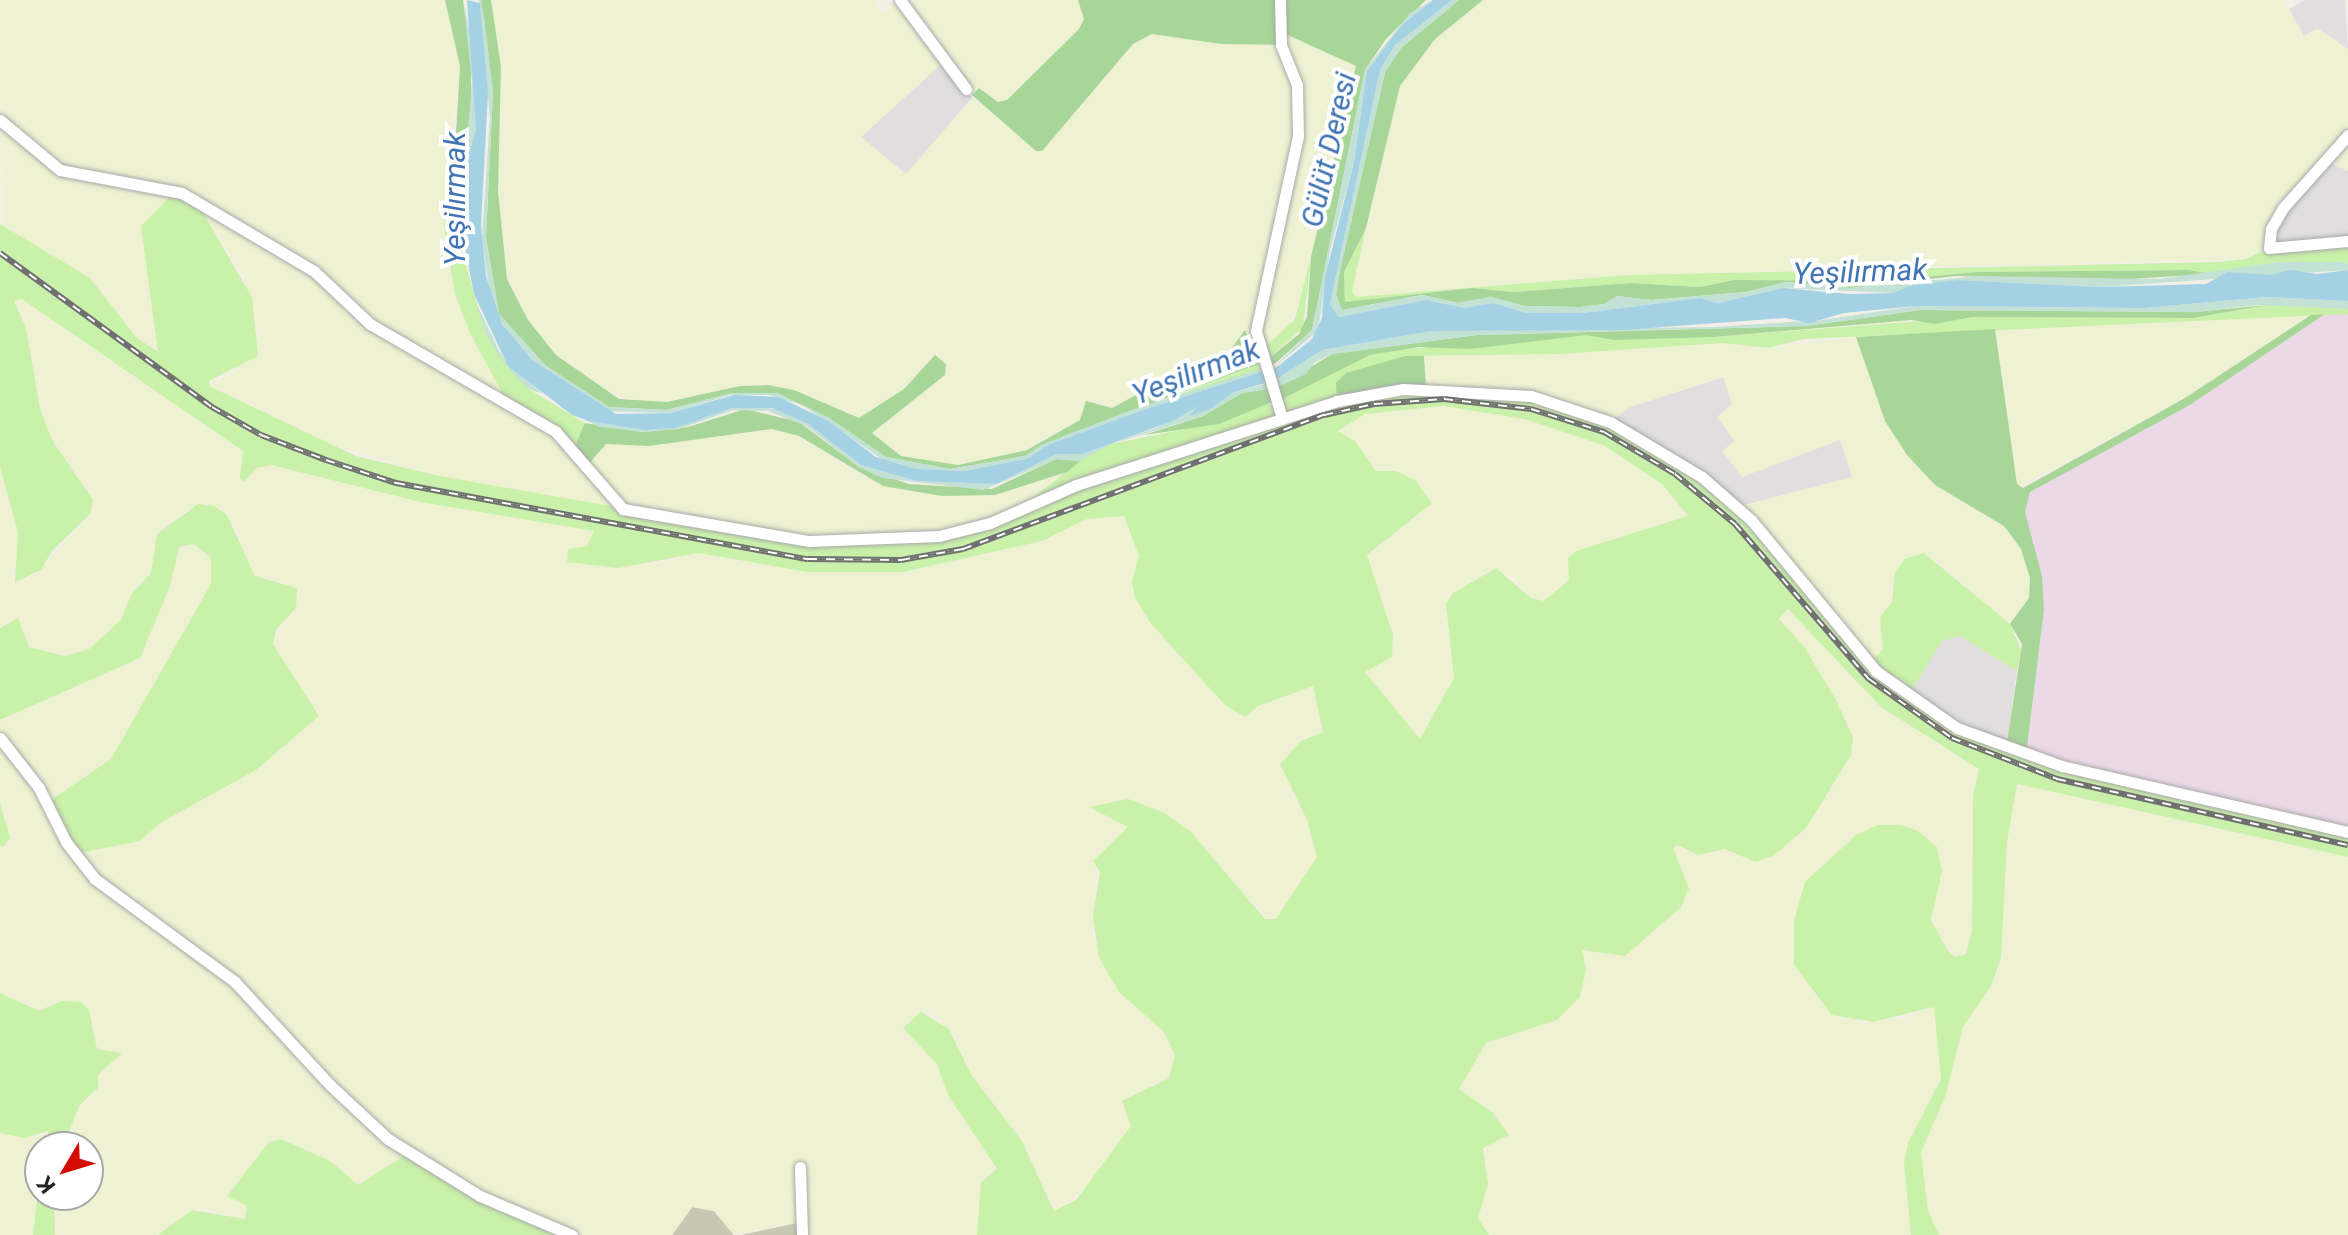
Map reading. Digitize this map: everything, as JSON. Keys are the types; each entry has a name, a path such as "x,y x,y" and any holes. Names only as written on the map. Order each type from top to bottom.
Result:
{"street":[{"path":"900,0 966,89"},
{"path":"1280,0 1281,45 1297,85 1299,119 1257,317 1263,361 1280,410"},
{"path":"0,120 60,170 182,193 300,262 370,324 556,432 615,505 640,514 809,541 939,536 990,523 1076,485 1155,463 1280,410 1375,392 1444,388 1531,396 1610,422 1684,464 1737,507 1869,665 1957,728 2062,766 2348,832"},
{"path":"2348,135 2283,208 2271,229 2269,248 2348,241"},
{"path":"0,738 39,788 66,842 95,879 235,982 330,1085 388,1139 490,1201 572,1235"},
{"path":"800,1167 802,1235"}],"shaded area":[{"path":"0,0 445,0 460,66 444,210 448,263 470,333 505,392 596,453 606,444 649,446 772,429 799,436 860,475 908,492 995,495 1067,472 1028,502 961,533 848,542 640,514 439,476 314,440 207,385 235,372 258,331 245,278 198,206 175,191 141,226 158,352 136,337 90,278 2,227"},
{"path":"463,0 474,53 476,129 464,179 472,81"},
{"path":"479,0 493,92 486,237 499,314 546,366 609,407 667,410 732,393 777,393 802,405 770,395 730,395 670,413 607,411 532,360 507,332 491,303 482,238 490,118"},
{"path":"491,0 874,0 882,12 900,0 1078,0 1084,19 1079,29 1007,100 998,102 979,88 972,95 944,62 861,137 906,174 972,98 1042,151 1133,44 1152,34 1221,44 1281,45 1280,32 1357,66 1301,300 1285,332 1254,352 1249,333 1241,333 1224,358 1169,377 1112,408 1090,400 1080,420 1020,452 980,463 937,465 891,452 872,433 945,375 935,355 904,389 859,418 794,390 768,385 740,386 667,402 634,402 600,389 556,355 528,320 502,262 498,191 501,78"},
{"path":"1433,0 1402,25 1368,71 1354,162 1330,250 1318,331 1272,369 1312,330 1365,70 1410,13"},
{"path":"1452,0 1459,0 1401,48 1385,72 1339,275 1336,295 1342,310 1422,295 1458,303 1491,297 1525,306 1581,307 1604,304 1617,296 1651,300 1746,292 1786,282 1850,288 1979,276 2159,279 2279,262 2340,262 2348,264 2348,270 2100,287 1958,280 1894,293 1783,288 1717,303 1700,298 1583,313 1527,313 1493,303 1465,308 1426,300 1339,317 1330,304 1380,70 1395,45"},
{"path":"1483,0 2284,0 2303,36 2318,29 2348,49 2348,171 2324,160 2283,208 2269,248 2246,259 1629,275 1356,297 1352,291 1400,86 1435,39"},
{"path":"2306,0 2345,0 2348,49 2318,29 2304,36 2289,9"},
{"path":"944,61 972,98 906,175 860,138"},
{"path":"2325,159 2348,171 2348,241 2269,248 2271,229"},
{"path":"2266,297 2348,301 2348,309 2258,305 2194,312 1921,310 1806,326 1477,335 1332,354 1315,362 1306,374 1278,387 1275,380 1322,350 1432,331 1712,327 1822,320 1915,306 2144,308"},
{"path":"22,299 243,451 240,478 248,479 257,468 271,465 421,502 594,531 591,542 580,549 648,565 699,553 808,572 903,572 1042,541 1087,519 1124,516 1139,556 1135,598 1150,624 1225,705 1245,716 1257,706 1313,686 1323,732 1307,737 1288,789 1307,820 1317,857 1281,915 1269,921 1180,822 1113,819 1128,827 1097,856 1093,935 1119,992 1154,1020 1172,1043 1174,1064 1169,1078 1152,1085 1129,1117 1131,1126 1094,1181 1056,1212 1022,1141 972,1076 954,1036 932,1014 922,1012 903,1028 937,1064 948,1095 997,1170 983,1179 977,1235 802,1235 801,1222 734,1235 714,1211 692,1207 672,1235 572,1235 407,1154 358,1185 281,1139 269,1142 227,1196 247,1206 245,1219 202,1208 192,1210 158,1235 55,1235 54,1211 104,1211 104,1131 69,1131 79,1106 96,1093 97,1075 114,1062 97,1049 89,1010 61,1001 39,1011 0,993 0,846 8,820 0,803 0,720 140,658 170,586 177,551 194,544 211,558 211,584 111,759 98,770 74,853 140,841 160,823 256,770 319,714 287,672 273,644 299,592 286,583 255,576 247,566 237,528 221,509 206,504 187,510 157,534 151,573 136,589 121,620 89,649 65,656 29,647 24,634 7,621 0,628 0,467 19,532 13,580 36,574 90,514 88,491 52,440 40,409 26,328 14,300"},
{"path":"477,305 504,361 543,394 527,388 502,361 485,333"},
{"path":"2325,314 2348,314 2348,832 2026,755 2044,610 2025,512 2030,492 2190,405"},
{"path":"2311,315 2185,398 2018,487 1995,329"},
{"path":"1856,337 1885,421 1907,455 1935,485 2004,526 2021,549 2030,578 2029,598 2014,623 2003,621 1935,559 1892,585 1892,602 1883,612 1883,649 1869,665 1737,507 1852,477 1840,440 1742,477 1722,451 1735,441 1717,417 1732,404 1723,377 1630,407 1610,422 1426,388 1424,356 1721,343 1768,348"},
{"path":"1260,369 1262,373 1143,410 1050,444 1026,459 965,471 917,469 882,459 802,405 829,418 886,457 950,469 1025,456 1041,445 1134,409"},
{"path":"1724,377 1732,404 1796,455 1840,439 1853,477 1737,507 1610,422 1630,407"},
{"path":"1265,384 1267,389 1242,393 1203,416 1111,444 1080,461 1056,459 984,490 882,478 859,467 806,426 768,411 733,410 679,429 643,432 599,427 578,416 646,430 676,428 732,408 772,408 808,424 861,465 916,481 996,484 1057,454 1083,454 1158,427 1204,402 1193,413 1234,392"},
{"path":"1444,406 1524,419 1603,445 1662,484 1688,517 1576,551 1569,580 1544,601 1531,598 1511,576 1487,571 1464,586 1446,613 1454,678 1420,739 1364,672 1392,657 1393,635 1367,555 1432,503 1415,480 1376,471 1355,441 1337,432 1365,414"},
{"path":"1788,609 1881,707 1979,769 1973,796 1972,930 1966,954 1955,957 1935,929 1932,905 1939,884 1856,835 1813,874 1794,920 1794,965 1861,1023 1906,1018 1934,1007 1941,1079 1915,1130 1904,1175 1911,1235 1489,1235 1478,1218 1487,1170 1485,1146 1459,1089 1486,1043 1557,1020 1582,950 1625,956 1681,907 1689,889 1672,848 1677,845 1698,855 1724,849 1749,861 1806,828 1851,755 1853,737 1844,715 1818,668 1779,619"},
{"path":"1960,636 2017,671 2006,749 1908,697 1941,641"},
{"path":"2017,784 2348,857 2348,1235 1939,1235 1928,1211 1921,1152 1945,1097 1963,1027 1991,986 2001,958 2007,842"},
{"path":"0,1133 24,1136 24,1211 35,1211 33,1235 0,1235"},
{"path":"692,1207 714,1211 734,1235 672,1235"},
{"path":"802,1222 802,1235 741,1235"}],"green space":[{"path":"445,0 463,0 471,58 471,132 460,188 455,150 460,66"},
{"path":"481,0 491,0 501,67 498,191 507,279 528,320 556,355 619,399 667,402 740,386 768,385 794,390 859,418 904,389 935,355 946,364 945,375 872,433 901,456 958,465 1027,450 1080,420 1086,401 1112,408 1169,377 1212,365 1224,358 1245,330 1259,364 1064,436 1025,456 950,469 886,457 829,418 777,393 732,393 667,410 609,407 546,366 499,314 486,237 493,92"},
{"path":"1078,0 1426,0 1386,39 1365,70 1312,330 1277,362 1270,365 1268,359 1299,334 1307,316 1311,257 1356,66 1281,32 1281,45 1221,44 1152,34 1133,44 1042,151 1036,151 972,95 979,88 998,102 1007,100 1079,29 1084,19"},
{"path":"1459,0 1483,0 1435,39 1400,86 1366,228 1344,272 1345,302 1472,288 1513,292 1630,283 1700,287 1734,280 1877,281 1978,272 2189,270 2211,274 2097,281 1956,276 1850,288 1786,282 1746,292 1651,300 1617,296 1604,304 1580,307 1525,306 1491,297 1458,303 1422,295 1342,310 1336,295 1339,275 1385,72 1401,48"},
{"path":"455,150 463,254 485,333 527,388 585,423 573,450 507,402 470,333 455,294 444,226"},
{"path":"175,191 203,213 252,297 258,356 209,381 209,386 356,456 439,476 809,541 961,533 1028,502 1083,458 1111,444 1224,421 1264,402 1287,413 1282,399 1303,385 1370,355 1404,349 1588,335 1713,337 1972,317 2193,318 2268,305 2348,309 2348,314 1804,339 1768,348 1722,343 1559,354 1406,356 1346,374 1375,392 1492,391 1610,422 1717,489 1869,664 1883,649 1880,617 1892,602 1895,572 1905,559 1924,553 2010,624 2021,649 2017,671 1960,636 1942,641 1908,696 1992,745 2348,832 2348,857 2017,784 2007,842 2001,958 1991,986 1963,1027 1945,1097 1921,1152 1928,1211 1939,1235 1911,1235 1904,1163 1908,1143 1941,1079 1934,1007 1873,1022 1832,1015 1794,965 1794,920 1805,882 1856,835 1878,825 1901,825 1918,831 1937,847 1942,871 1931,920 1948,951 1955,957 1966,954 1972,930 1973,796 1979,769 1881,707 1788,609 1779,619 1805,648 1836,700 1853,737 1851,755 1806,828 1773,856 1755,862 1725,849 1698,855 1678,845 1673,848 1689,889 1681,907 1625,956 1582,950 1586,970 1580,997 1557,1020 1486,1043 1459,1089 1492,1112 1509,1135 1483,1148 1488,1184 1478,1218 1489,1235 977,1235 981,1182 997,1169 948,1095 937,1064 903,1028 921,1012 949,1029 972,1076 1022,1141 1054,1211 1076,1200 1131,1126 1122,1101 1169,1078 1175,1055 1164,1032 1119,992 1099,958 1093,916 1100,872 1093,861 1128,827 1089,807 1128,799 1165,813 1191,832 1265,919 1276,919 1317,857 1307,820 1280,764 1301,741 1323,732 1313,686 1258,706 1245,717 1225,705 1151,624 1135,598 1132,582 1139,556 1124,516 1087,519 1042,541 903,572 808,572 699,553 618,568 567,562 568,549 587,546 594,531 421,502 271,465 257,468 244,482 240,478 243,451 22,299 14,301 26,328 40,409 52,440 93,500 90,514 52,551 41,570 15,582 18,532 0,467 0,224 90,278 136,337 158,352 141,226","holes":["1444,406 1524,419 1603,445 1662,484 1688,516 1576,551 1568,558 1569,580 1544,601 1531,598 1496,568 1453,593 1446,604 1454,678 1420,739 1365,672 1392,657 1393,635 1367,555 1432,503 1415,480 1396,471 1376,471 1355,441 1338,431 1365,414"]},
{"path":"1366,228 1352,291 1356,297 1629,275 2219,262 2246,259 2269,248 2348,241 2348,264 2279,262 2211,274 2189,270 1978,272 1877,281 1734,280 1700,287 1630,283 1513,292 1472,288 1345,302 1344,272"},
{"path":"1311,257 1303,328 1268,359 1264,348 1295,319"},
{"path":"2268,305 2193,318 1972,317 1934,324 1912,320 1713,337 1614,340 1587,335 1469,349 1419,347 1370,355 1282,399 1278,387 1332,354 1477,335 1806,326 1921,310 2194,312"},
{"path":"2325,314 2190,405 2030,492 2025,512 2042,576 2044,610 2026,755 2006,749 2022,644 2010,624 2029,598 2030,578 2021,549 2004,526 1935,485 1907,455 1885,421 1856,337 1995,329 2017,484 2023,488 2185,398 2311,315"},
{"path":"1405,356 1424,356 1426,388 1337,401 1336,383 1346,373"},
{"path":"1259,364 1260,369 1221,384 1172,397"},
{"path":"1267,389 1272,402 1219,424 1144,435 1203,416 1242,393"},
{"path":"745,409 799,422 859,467 909,484 992,489 1056,459 1080,461 1067,472 995,495 942,496 883,486 799,436 772,429 649,446 606,444 586,467 573,450 585,423 642,432 688,427"},
{"path":"198,504 214,506 227,515 255,576 297,588 296,608 276,630 273,644 319,716 256,770 160,823 140,841 74,854 47,803 111,759 211,584 211,558 194,544 179,547 170,586 140,658 0,720 0,628 18,618 29,647 65,656 89,649 121,620 131,595 151,573 157,534"},
{"path":"0,803 10,838 3,847 0,846"},
{"path":"0,993 39,1011 61,1001 81,1002 89,1010 97,1049 122,1053 98,1075 98,1088 79,1106 69,1131 24,1131 24,1138 0,1133"},
{"path":"281,1139 330,1161 358,1185 407,1154 572,1235 158,1235 192,1210 245,1219 247,1206 227,1196 269,1142"},
{"path":"36,1211 54,1211 55,1235 33,1235"}],"water":[{"path":"467,0 480,3 488,93 481,225 486,276 502,324 532,360 616,414 670,413 734,395 779,397 828,421 876,457 917,469 965,471 1026,459 1050,444 1277,367 1312,339 1322,318 1325,277 1354,162 1367,71 1402,25 1433,0 1452,0 1395,45 1380,70 1330,304 1339,317 1426,300 1465,308 1493,303 1527,313 1583,313 1700,298 1717,303 1783,288 1849,294 1894,293 1909,286 1958,280 2100,287 2206,284 2228,272 2270,275 2290,270 2317,274 2348,270 2348,301 2267,297 2144,308 1915,306 1844,313 1809,323 1785,318 1624,330 1432,331 1322,350 1275,380 1234,392 1210,409 1189,416 1198,406 1175,420 1083,454 1057,454 996,484 916,481 861,465 808,424 772,408 732,408 676,428 646,430 589,421 572,415 508,366 474,294 460,221 459,191 476,129"}],"railway":[{"path":"0,253 212,407 261,435 326,460 396,483 808,559 901,560 963,549 1324,415 1374,404 1444,399 1531,409 1604,432 1675,474 1735,524 1869,679 1952,738 2057,779 2348,845"}],"water label":[{"name":"Gülüt Deresi","path":"1329,150"},
{"name":"Yeşilırmak","path":"455,199"},
{"name":"Yeşilırmak","path":"1860,272"},
{"name":"Yeşilırmak","path":"1196,372"}]}
